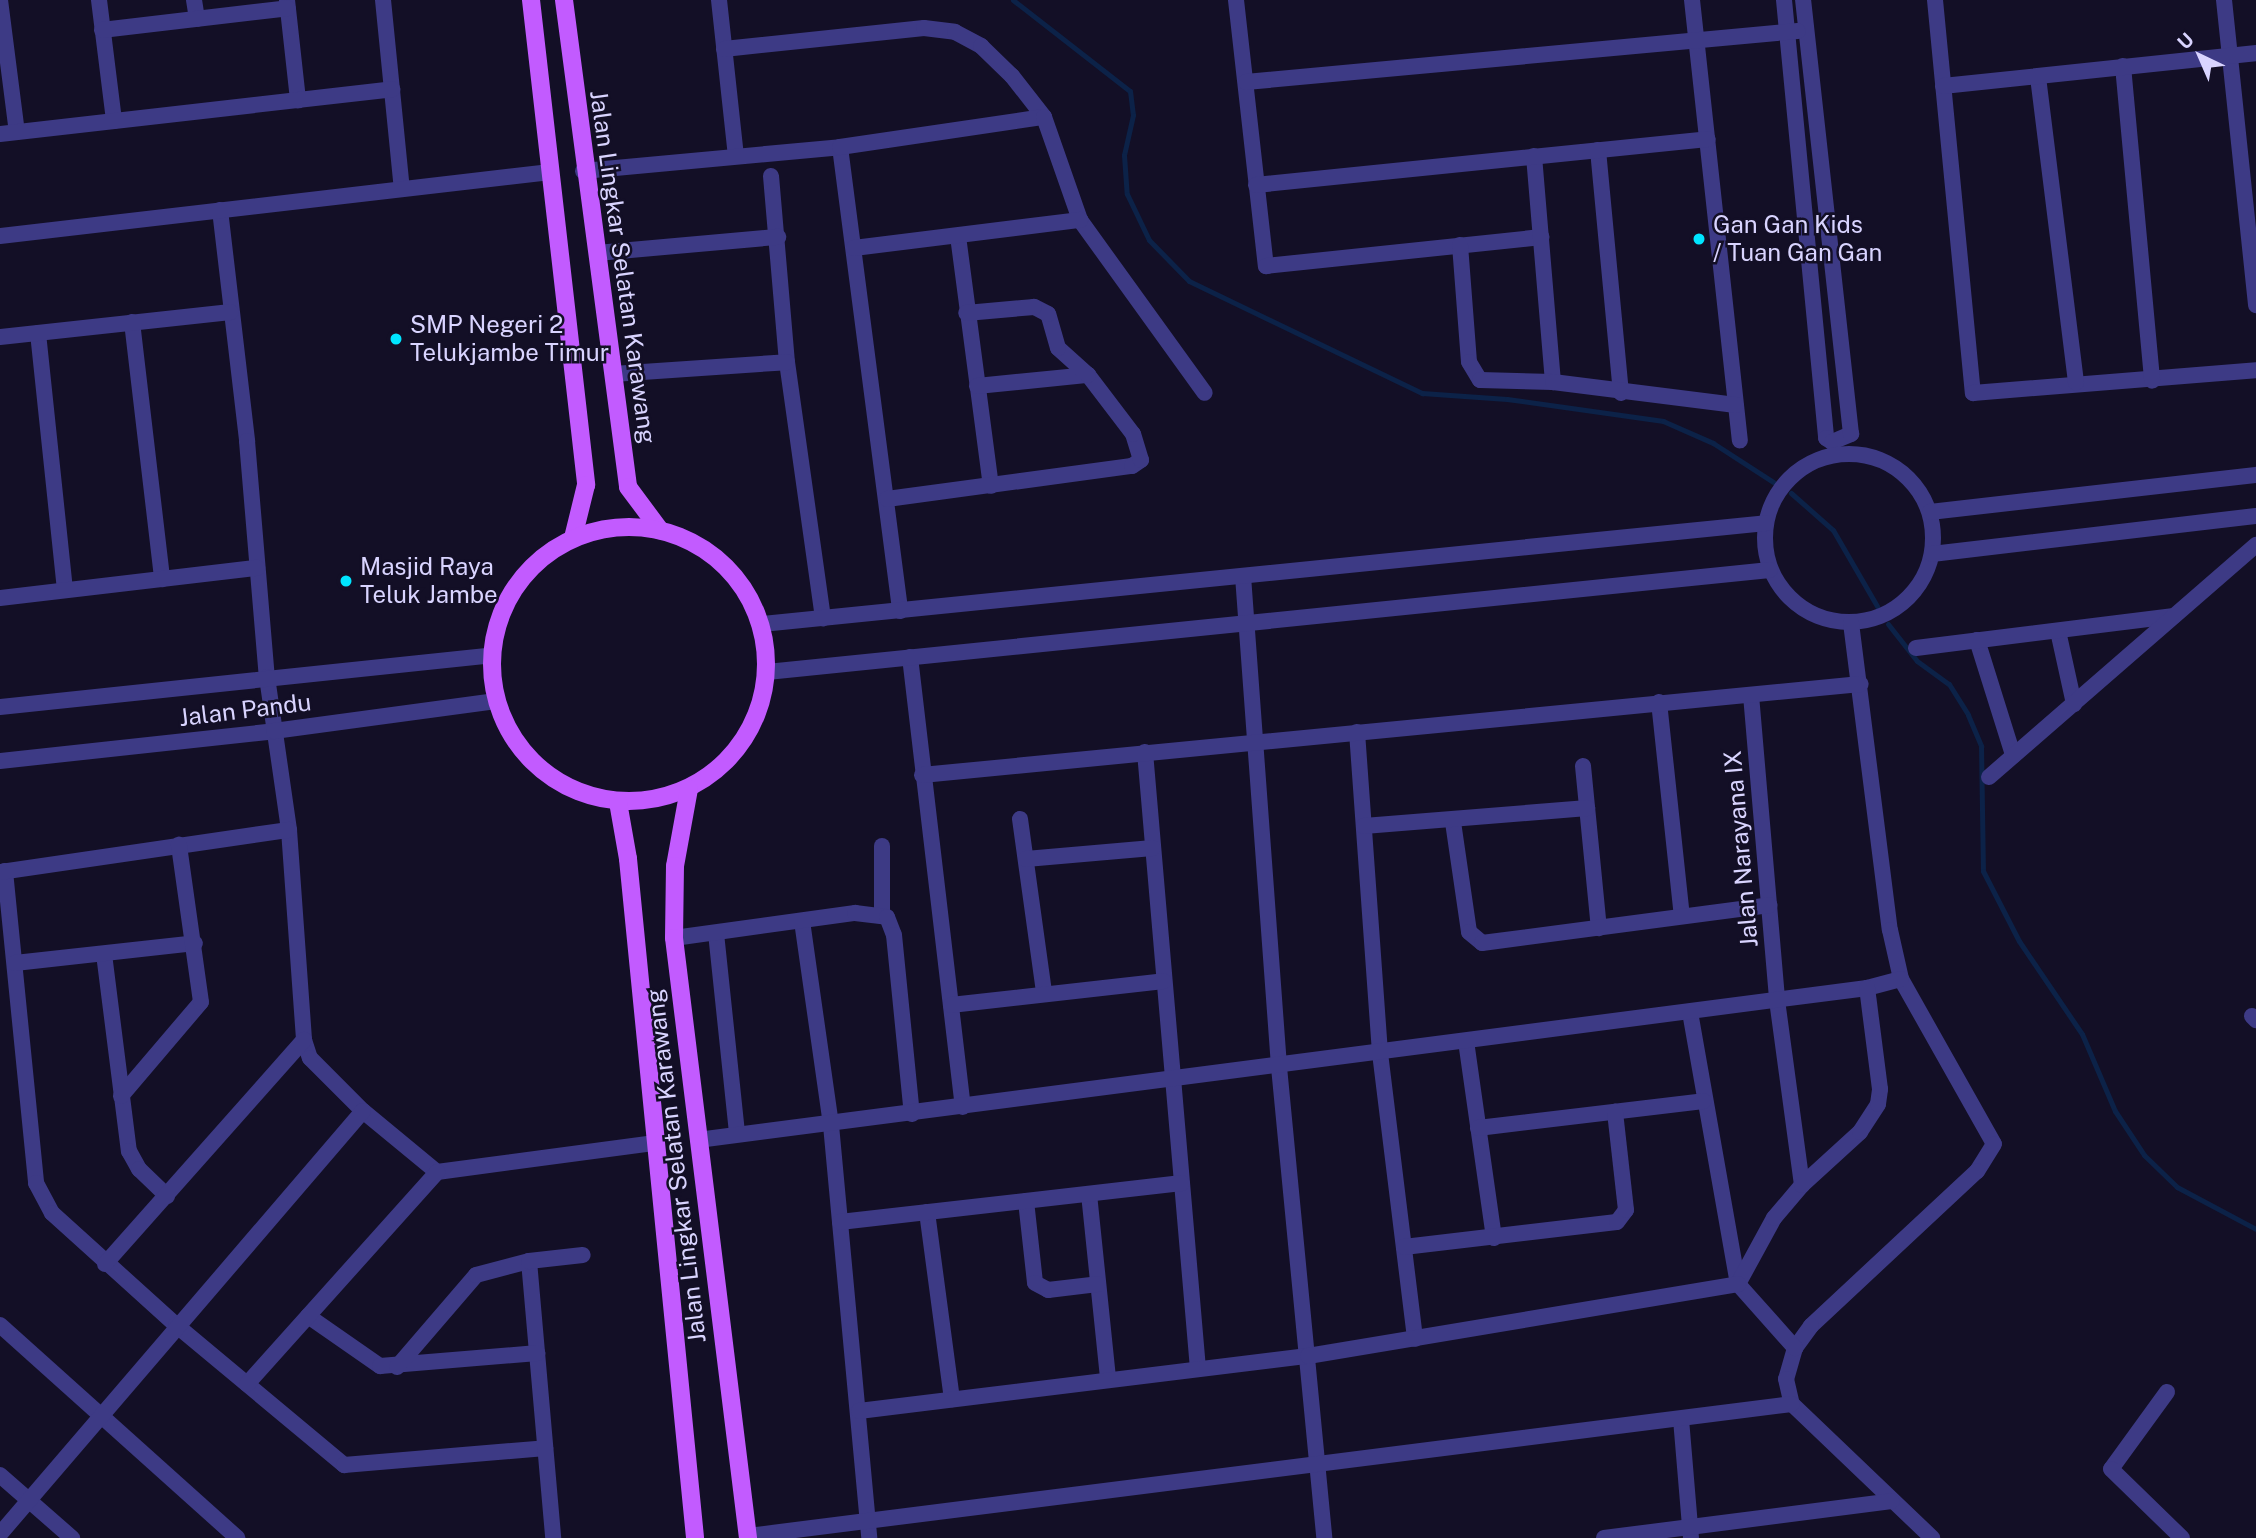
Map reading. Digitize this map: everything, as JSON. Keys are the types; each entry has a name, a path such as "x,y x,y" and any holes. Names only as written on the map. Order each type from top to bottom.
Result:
{"main road":[{"path":"531,0 586,485 573,538"},
{"name":"Jalan Lingkar Selatan Karawang","path":"564,0 583,171 597,253 628,487 660,530"},
{"path":"612,528 660,530 689,540 721,561 746,590 762,624 767,671 760,710 741,745 713,774 690,789 618,802 577,793 541,771 512,739 495,701 491,655 504,607 532,567 573,538 612,528"},
{"name":"Jalan Lingkar Selatan Karawang","path":"690,789 675,866 674,938 748,1537"},
{"name":"Jalan Lingkar Selatan Karawang","path":"618,802 628,859 695,1538"}],"street":[{"path":"0,0 8,133 392,89"},
{"path":"99,0 114,121"},
{"path":"194,0 197,19"},
{"path":"383,0 402,189"},
{"path":"719,0 737,156"},
{"path":"1236,0 1266,266 1541,237"},
{"path":"1692,0 1741,440"},
{"path":"1784,0 1826,438 1839,441 1851,434 1803,0"},
{"path":"1935,0 1973,393 2076,383 2152,381 2256,370"},
{"path":"2224,0 2256,305"},
{"path":"103,30 197,19 287,4 298,100"},
{"path":"724,49 925,28 956,32 981,46 1012,76 1044,117 1080,220 1205,393"},
{"path":"1246,82 1806,30"},
{"path":"1943,86 2256,53"},
{"path":"2123,66 2152,381"},
{"path":"2038,77 2076,383"},
{"path":"583,171 840,147 1044,117"},
{"path":"1256,185 1708,139"},
{"path":"840,147 900,611"},
{"path":"1598,150 1621,393"},
{"path":"1534,156 1553,382"},
{"path":"0,236 551,172"},
{"path":"771,176 786,362 823,618"},
{"path":"220,210 247,441 267,677 289,830 304,1040 319,1070 363,1111 437,1172"},
{"path":"854,248 1080,220"},
{"path":"958,236 966,313 991,486"},
{"path":"597,253 778,237"},
{"path":"1460,245 1469,362 1480,380 1553,382 1621,393 1736,405"},
{"path":"887,499 1139,464 1141,453 1133,434 1088,375 1058,348 1044,311 1026,307 966,313"},
{"path":"0,337 231,312"},
{"path":"132,322 162,579"},
{"path":"38,333 65,590"},
{"path":"613,374 786,362"},
{"path":"977,386 1088,375"},
{"path":"1853,453 1879,458 1901,470 1918,489 1930,512 1932,554 1922,581 1903,602 1879,617 1851,623 1825,620 1802,609 1783,592 1770,570 1766,523 1773,500 1806,465 1828,456 1853,453"},
{"path":"1930,512 2256,475"},
{"path":"1932,554 2256,516"},
{"path":"762,624 1766,523"},
{"path":"1989,777 2256,545"},
{"path":"0,598 257,568"},
{"path":"767,671 1770,570"},
{"path":"1242,576 1248,623 1279,1067 1324,1538"},
{"path":"1916,648 2174,616"},
{"path":"1851,623 1861,684 1890,930 1901,979 1991,1131 1993,1150 1977,1171 1837,1300 1795,1348 1786,1379 1792,1405 1932,1538"},
{"path":"2058,631 2074,704"},
{"path":"1977,640 2013,755"},
{"name":"Jalan Pandu","path":"0,707 491,655"},
{"path":"910,657 962,1107"},
{"path":"922,775 1861,684"},
{"name":"Jalan Narayana IX","path":"1751,695 1777,1000 1802,1185"},
{"name":"Jalan Pandu","path":"0,761 274,731 495,701"},
{"path":"1659,702 1682,916"},
{"path":"1357,733 1380,1053 1415,1339"},
{"path":"1144,752 1198,1369"},
{"path":"1583,766 1599,928"},
{"path":"1364,826 1453,822 1587,808"},
{"path":"1020,819 1044,991"},
{"path":"1453,822 1469,932 1475,939 1489,944 1769,905"},
{"path":"289,830 3,872 15,963 36,1183 52,1213 105,1264 344,1465 545,1448"},
{"path":"121,1096 198,1011 202,992 179,845"},
{"path":"881,846 882,914 890,922 894,935 912,1114"},
{"path":"1026,859 1153,848"},
{"path":"674,938 802,921 882,914"},
{"path":"802,921 831,1125 869,1538"},
{"path":"716,933 737,1133"},
{"path":"15,963 195,943"},
{"path":"104,954 129,1152 139,1169 167,1196"},
{"path":"698,1140 1279,1067 1867,988 1901,979"},
{"path":"951,1005 1044,991 1164,981"},
{"path":"1738,1284 1769,1225 1802,1185 1860,1132 1878,1104 1880,1089 1867,988"},
{"path":"1689,1012 1738,1284 1795,1348"},
{"path":"105,1264 304,1040"},
{"path":"1466,1041 1494,1237"},
{"path":"1479,1128 1703,1101"},
{"path":"0,1534 31,1501 176,1325 363,1111"},
{"path":"1404,1247 1621,1219 1625,1202 1615,1112"},
{"path":"247,1384 437,1172 655,1143"},
{"path":"840,1222 1182,1184"},
{"path":"1089,1194 1108,1379"},
{"path":"1026,1201 1035,1283 1048,1290 1098,1284"},
{"path":"927,1212 952,1399"},
{"path":"397,1367 475,1275 529,1261 583,1255"},
{"path":"529,1261 553,1538"},
{"path":"859,1411 1308,1356 1738,1284"},
{"path":"308,1316 374,1364 397,1367 537,1353"},
{"path":"0,1325 237,1538"},
{"path":"2167,1392 2111,1469 2182,1538"},
{"path":"748,1537 1792,1405"},
{"path":"1681,1419 1691,1533"},
{"path":"0,1475 72,1538"},
{"path":"1606,1538 1691,1533 1892,1501"}],"waterway":[{"path":"1013,0 1130,91 1133,115 1124,155 1127,194 1149,240 1189,281 1422,393 1507,399 1663,421 1713,443 1773,482"},
{"path":"1791,493 1833,530 1877,606"},
{"path":"1888,624 1917,661 1949,684 1968,715 1981,746 1983,871 2019,941 2082,1034 2115,1111 2144,1155 2177,1187 2256,1229"}],"place":[{"name":"Gan Gan Kids / Tuan Gan Gan","path":"1699,239"},
{"name":"SMP Negeri 2 Telukjambe Timur","path":"396,339"},
{"name":"Masjid Raya Teluk Jambe","path":"346,581"}]}
